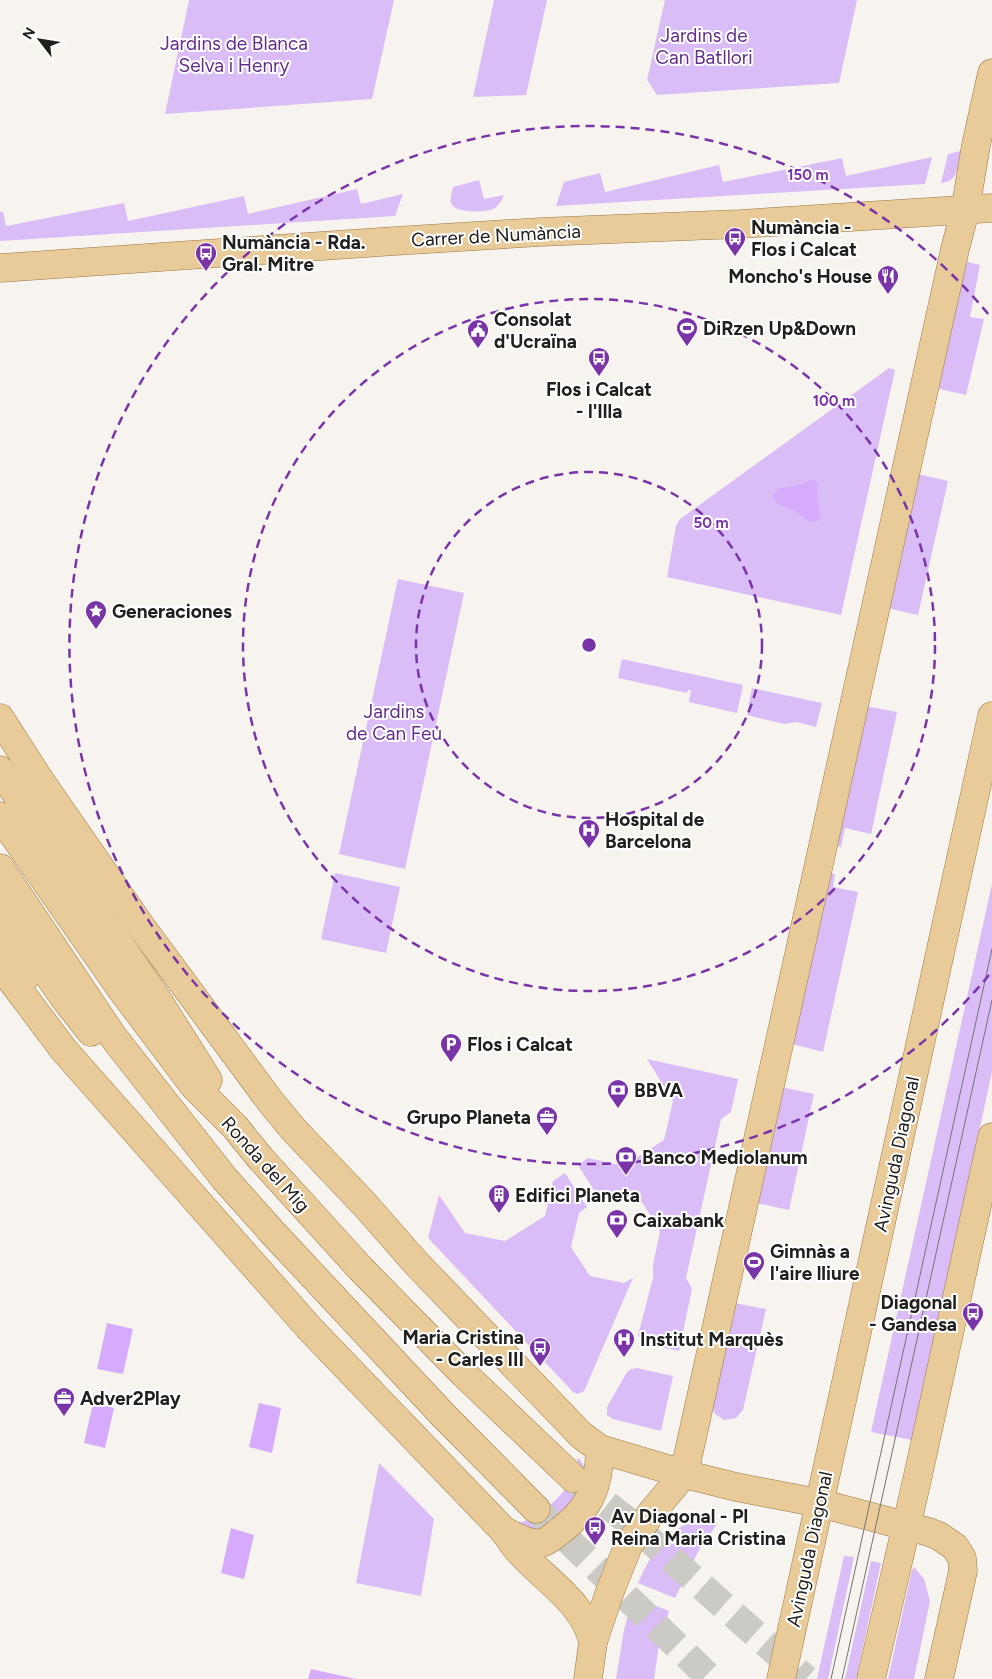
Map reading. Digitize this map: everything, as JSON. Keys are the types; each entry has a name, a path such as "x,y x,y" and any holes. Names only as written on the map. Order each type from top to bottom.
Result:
{"main road":[{"path":"588,1679 593,1642 628,1546 652,1512 684,1474 864,654 965,211 976,145 992,73"},
{"name":"Carrer de Numància","path":"0,268 434,238 740,224 992,208"},
{"name":"Avinguda Diagonal","path":"781,1679 992,716"},
{"path":"0,718 38,779 140,925 229,1047 294,1130 338,1175 416,1263 500,1353 581,1435 600,1449 736,1487 819,1503 907,1525 940,1536 955,1547 962,1558 963,1571 939,1679"},
{"path":"0,770 196,1058 235,1127"},
{"name":"Ronda del Mig","path":"0,816 121,989 194,1086 235,1127 261,1159 360,1268 464,1374 573,1478"},
{"name":"Ronda del Mig","path":"0,868 114,1038 224,1178 444,1416 536,1509"},
{"path":"0,906 65,999 122,1070 142,1091 178,1120"},
{"path":"0,940 117,1096 162,1161"},
{"path":"0,965 63,1049 311,1330 504,1531 519,1551 576,1609 585,1620 593,1642"},
{"path":"871,1679 907,1525 992,1137"},
{"path":"504,1531 525,1541 541,1543 547,1541 568,1526 584,1507 595,1489 599,1476 600,1449"}],"green space":[{"name":"Jardins de Blanca Selva i Henry","path":"189,0 394,0 372,99 165,114"},
{"path":"494,0 547,0 526,95 473,97"},
{"name":"Jardins de Can Batllori","path":"665,0 857,0 839,83 657,95 647,80"},
{"path":"961,151 957,172 947,182 941,183 948,154"},
{"path":"932,157 925,184 556,206 564,182 600,173 605,192 719,165 723,182 842,158 846,176"},
{"path":"479,180 484,199 504,195 498,205 491,210 479,212 465,211 454,207 451,203 453,187"},
{"path":"357,189 361,204 403,194 395,216 0,241 0,212 3,212 6,226 124,203 128,221 244,196 248,214"},
{"path":"964,261 980,265 970,317 984,319 966,395 935,388"},
{"path":"889,368 895,370 841,615 667,577 676,526 680,519"},
{"path":"918,474 948,481 918,615 887,608"},
{"name":"Jardins de Can Feu","path":"398,579 464,593 405,869 339,854"},
{"path":"622,659 743,685 737,713 689,702 691,690 688,690 687,693 618,678"},
{"path":"752,688 822,703 816,727 797,722 784,724 747,715"},
{"path":"865,706 897,712 871,834 845,828 841,847 835,845"},
{"path":"335,873 400,887 386,953 321,939"},
{"path":"829,873 835,874 833,887 858,892 823,1052 792,1044"},
{"path":"992,884 992,1072 912,1440 871,1432"},
{"path":"647,1059 738,1079 731,1112 721,1119 686,1278 692,1289 679,1351 645,1344 638,1335 653,1278 653,1265 660,1231 642,1202 607,1195 600,1200 578,1165 588,1158 624,1166 664,1140 673,1101"},
{"path":"781,1087 814,1094 789,1210 756,1203"},
{"path":"565,1173 587,1207 579,1213 571,1247 590,1276 624,1283 633,1278 584,1391 578,1394 573,1392 428,1238 439,1195 465,1233 505,1241 545,1216 553,1181"},
{"path":"734,1303 766,1309 743,1410 736,1418 724,1420 715,1414 711,1405"},
{"path":"637,1368 673,1376 661,1431 613,1419 607,1415 607,1407 627,1372"},
{"path":"579,1458 585,1468 579,1503 535,1532 515,1522 522,1522 537,1515 559,1496 576,1473 579,1466 577,1459"},
{"path":"379,1463 434,1519 421,1596 356,1583"},
{"path":"703,1520 713,1521 717,1524 699,1550 675,1598 638,1583 655,1551 670,1534 680,1527"},
{"path":"844,1556 854,1557 828,1679 817,1679"},
{"path":"871,1561 881,1563 856,1679 845,1679"},
{"path":"914,1567 924,1579 930,1601 914,1679 888,1679 912,1570"},
{"path":"633,1597 669,1611 659,1645 654,1679 616,1679 624,1630"}],"shaded area":[{"path":"812,479 818,484 817,499 821,516 817,521 809,522 794,510 777,504 773,495 779,488 801,485"},
{"path":"107,1323 133,1329 123,1374 97,1369"},
{"path":"93,1403 114,1408 105,1448 84,1443"},
{"path":"259,1403 281,1408 272,1453 249,1447"},
{"path":"231,1528 254,1535 244,1579 221,1573"},
{"path":"311,1669 356,1679 308,1679"}],"tunnel":[{"path":"574,1479 633,1525 806,1679"},
{"path":"536,1509 711,1679"}],"tram line":[{"path":"831,1679 992,949"},
{"path":"842,1679 992,1000"}],"place":[{"name":"Numància - Flos i Calcat","path":"735,257"},
{"name":"Numància - Rda. Gral. Mitre","path":"206,272"},
{"name":"Moncho's House","path":"888,295"},
{"name":"DiRzen Up&Down","path":"687,347"},
{"name":"Consolat d'Ucraïna","path":"478,349"},
{"name":"Flos i Calcat - l'Illa","path":"599,377"},
{"name":"Generaciones","path":"96,630"},
{"name":"Hospital de Barcelona","path":"589,849"},
{"name":"Flos i Calcat","path":"451,1063"},
{"name":"BBVA","path":"618,1109"},
{"name":"Grupo Planeta","path":"547,1136"},
{"name":"Banco Mediolanum","path":"626,1176"},
{"name":"Edifici Planeta","path":"499,1214"},
{"name":"Caixabank","path":"617,1239"},
{"name":"Gimnàs a l'aire lliure","path":"754,1281"},
{"name":"Diagonal - Gandesa","path":"973,1332"},
{"name":"Institut Marquès","path":"624,1358"},
{"name":"Maria Cristina - Carles III","path":"540,1367"},
{"name":"Adver2Play","path":"64,1417"},
{"name":"Av Diagonal - Pl Reina Maria Cristina","path":"595,1546"}]}
